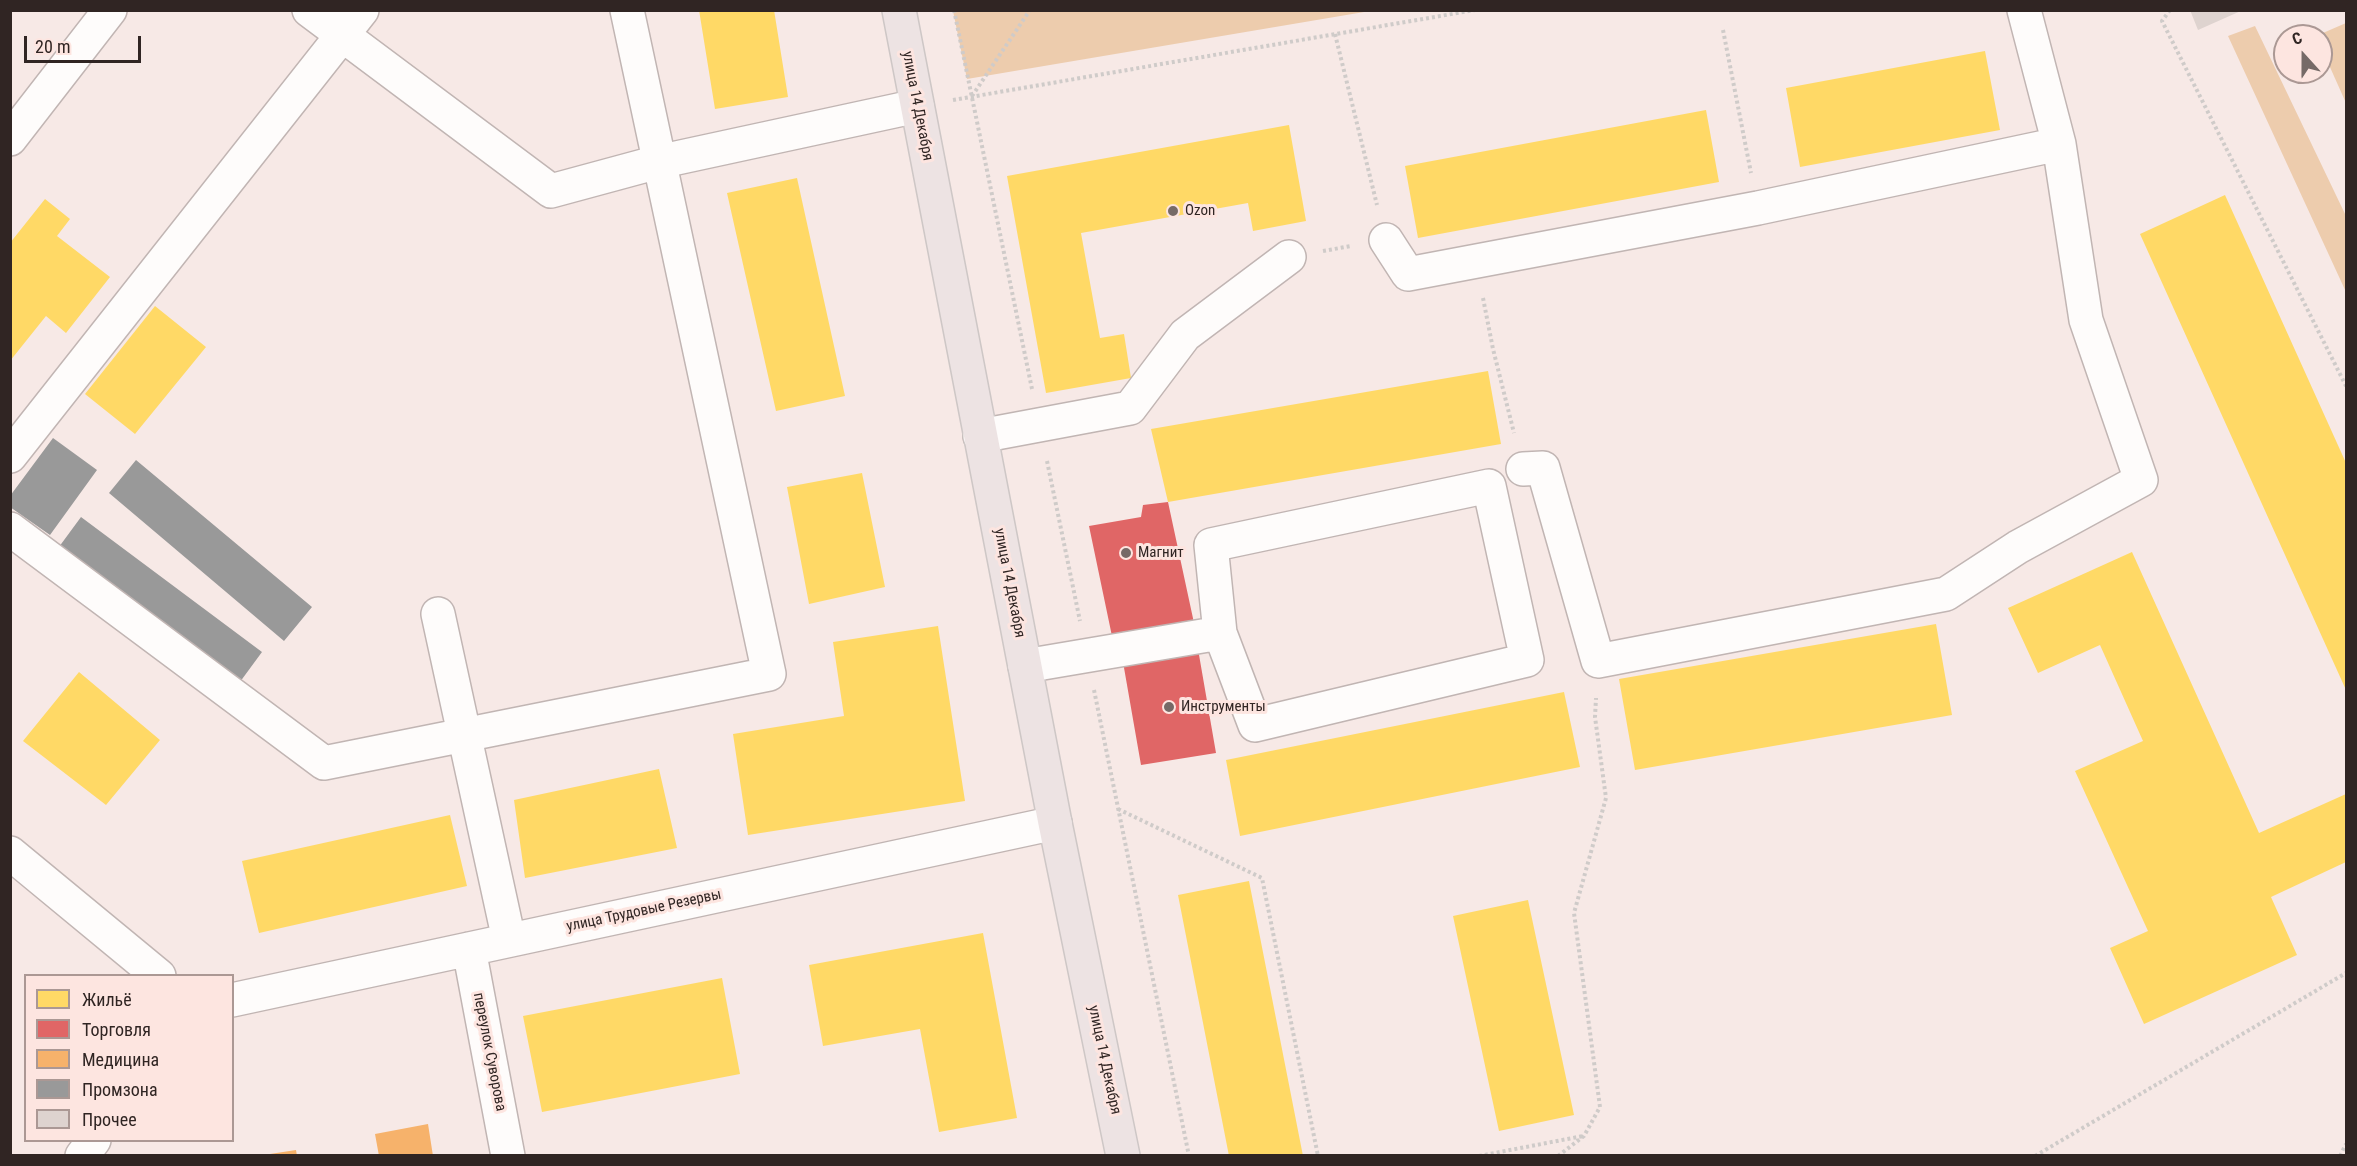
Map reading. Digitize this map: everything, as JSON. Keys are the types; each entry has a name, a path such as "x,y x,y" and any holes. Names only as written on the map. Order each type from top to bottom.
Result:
{"main road":[{"name":"улица 14 Декабря","path":"898,10 1055,823 1123,1155"}],"street":[{"path":"10,139 110,10"},
{"path":"309,10 551,191 658,162 917,106"},
{"path":"10,456 362,10"},
{"path":"10,530 324,763 769,674 627,10"},
{"path":"1523,469 1543,468 1598,661 1946,594 2018,547 2141,480 2086,320 2059,144 2024,10"},
{"path":"1386,240 1408,274 1758,208 2059,144"},
{"path":"980,436 1130,408 1185,335 1289,257"},
{"path":"1489,486 1527,660 1255,725 1220,633 1211,545 1489,486"},
{"path":"438,614 509,940"},
{"path":"1025,666 1220,633"},
{"name":"улица Трудовые Резервы","path":"234,1000 1055,823"},
{"path":"10,854 158,974"},
{"name":"переулок Суворова","path":"469,949 508,1155"},
{"path":"82,1155 92,1142"}],"path":[{"path":"954,10 1034,400"},
{"path":"972,96 1030,10"},
{"path":"917,106 1475,10"},
{"path":"2170,10 2162,21 2346,386"},
{"path":"1724,30 1758,208"},
{"path":"1289,257 1386,240 1335,34"},
{"path":"1476,262 1493,349 1523,469"},
{"path":"1046,458 1080,622"},
{"path":"1558,1155 1584,1136 1600,1107 1574,913 1606,798 1595,717 1598,661"},
{"path":"1092,680 1189,1155"},
{"path":"1118,809 1262,878 1318,1155"},
{"path":"2035,1155 2346,973"},
{"path":"1479,1155 1584,1136"},
{"path":"2340,1155 2346,1144"}],"shaded area":[{"path":"953,10 1370,11 967,79"},
{"path":"2346,23 2346,103 2333,74 2333,29"},
{"path":"2255,26 2273,64 2273,84 2283,84 2346,216 2346,292 2228,36"}],"building: Жильё":[{"path":"699,10 774,10 788,97 715,109"},
{"path":"1985,51 2000,130 1800,167 1786,88"},
{"path":"1706,110 1719,182 1418,238 1405,166"},
{"path":"1289,125 1306,221 1253,231 1248,203 1081,233 1100,338 1124,334 1131,378 1046,393 1007,176"},
{"path":"797,178 845,396 776,411 727,193"},
{"path":"2225,195 2346,463 2346,690 2140,234"},
{"path":"45,199 70,219 57,236 110,277 66,333 46,316 10,361 10,243"},
{"path":"155,306 206,347 135,434 85,394"},
{"path":"1488,371 1501,444 1168,502 1151,429"},
{"path":"862,473 885,587 809,604 787,487"},
{"path":"2132,552 2259,833 2346,794 2346,862 2271,897 2297,955 2144,1024 2110,948 2148,931 2075,771 2143,741 2100,645 2038,673 2008,608"},
{"path":"1936,624 1952,715 1635,770 1619,679"},
{"path":"938,626 965,801 748,835 733,734 844,716 833,642"},
{"path":"79,672 160,740 106,805 23,741"},
{"path":"1564,692 1580,767 1240,836 1226,760"},
{"path":"659,769 677,848 525,878 514,800"},
{"path":"450,815 467,886 259,933 242,861"},
{"path":"1249,881 1303,1156 1229,1156 1178,895"},
{"path":"1528,900 1574,1115 1499,1131 1453,916"},
{"path":"983,933 1017,1118 939,1132 920,1029 823,1046 809,965"},
{"path":"722,978 740,1074 542,1112 523,1016"}],"building: Торговля":[{"path":"1168,502 1194,623 1113,641 1089,526 1141,517 1143,505"},
{"name":"Инструменты","path":"1198,649 1216,753 1141,765 1123,662"}],"building: Медицина":[{"path":"428,1124 433,1156 379,1156 375,1134"},
{"path":"296,1150 297,1156 270,1156 270,1154"}],"building: Промзона":[{"path":"53,438 97,470 50,535 10,507 10,496"},
{"path":"136,460 312,607 284,641 109,493"},
{"path":"81,517 262,652 237,686 56,551"}],"building: Прочее":[{"path":"2190,10 2243,10 2198,30"}],"place":[{"name":"Ozon","path":"1173,211"},
{"name":"Магнит","path":"1126,553"},
{"name":"Инструменты","path":"1169,707"}]}
